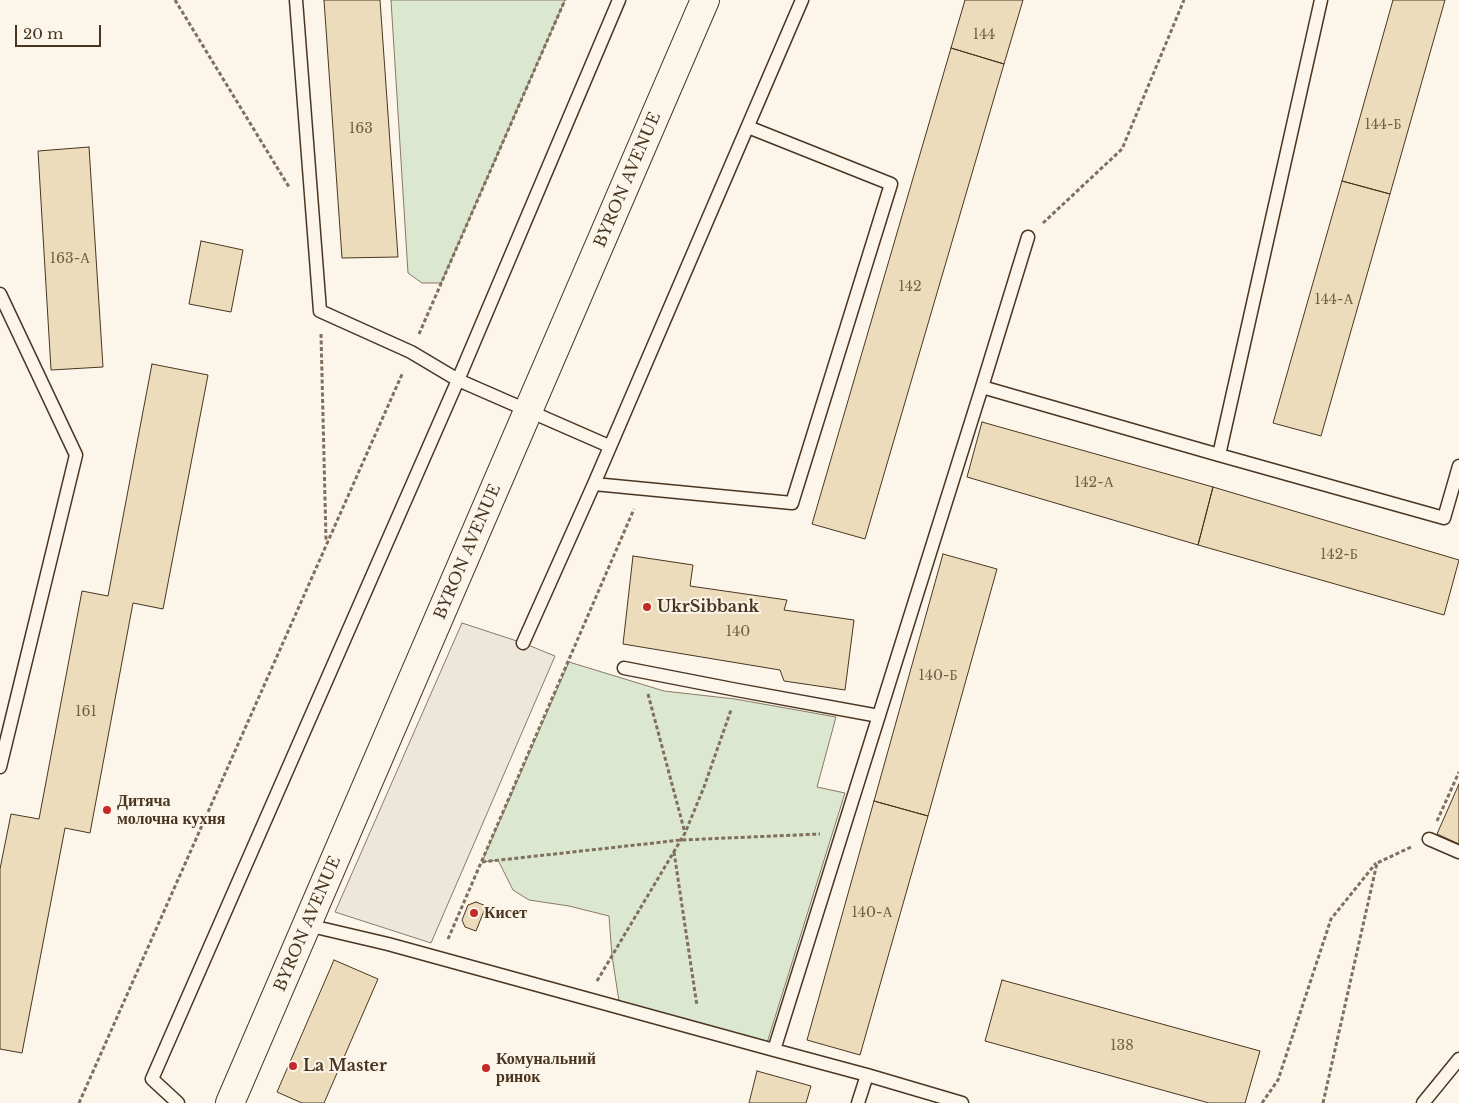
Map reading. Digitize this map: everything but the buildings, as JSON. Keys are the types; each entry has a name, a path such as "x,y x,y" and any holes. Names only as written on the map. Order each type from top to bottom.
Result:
{"main road":[{"name":"BYRON AVENUE","path":"230,1103 705,0"}],"lane":[{"path":"296,0 320,311 412,352 458,380 610,446"},
{"path":"178,1103 152,1079 458,380 619,0"},
{"path":"523,643 594,484 802,0"},
{"path":"1219,455 1321,0"},
{"path":"594,484 792,503 891,184 748,127"},
{"path":"774,1050 1028,237"},
{"path":"0,294 76,455 0,767"},
{"path":"982,386 1444,518 1459,466"},
{"path":"624,668 879,716"},
{"path":"1429,839 1459,852"},
{"path":"308,924 867,1074 941,1100 962,1103"},
{"path":"1423,1103 1459,1059"},
{"path":"858,1103 867,1074"}],"path":[{"path":"175,0 314,228"},
{"path":"79,1103 412,352 565,0"},
{"path":"1028,237 1122,149 1184,0"},
{"path":"320,311 326,543"},
{"path":"440,958 644,488"},
{"path":"642,672 685,832"},
{"path":"586,999 685,832 704,787 737,690"},
{"path":"1262,1103 1278,1080 1331,919 1377,863 1429,839 1459,772"},
{"path":"482,862 681,840 842,833"},
{"path":"674,851 700,1030"},
{"path":"1322,1103 1377,863"}],"green space":[{"path":"391,0 565,0 441,283 422,283 408,273"},
{"path":"569,662 664,691 735,699 836,717 817,787 845,793 767,1043 619,1001 612,956 609,916 569,906 529,900 513,890 498,860 482,862"}],"shaded area":[{"path":"462,623 523,643 555,656 431,943 335,912"}],"place":[{"name":"UkrSibbank","path":"647,607"},
{"name":"Дитяча молочна кухня","path":"107,810"},
{"name":"Кисет","path":"474,913"},
{"name":"La Master","path":"293,1066"},
{"name":"Комунальний ринок","path":"486,1068"}]}
